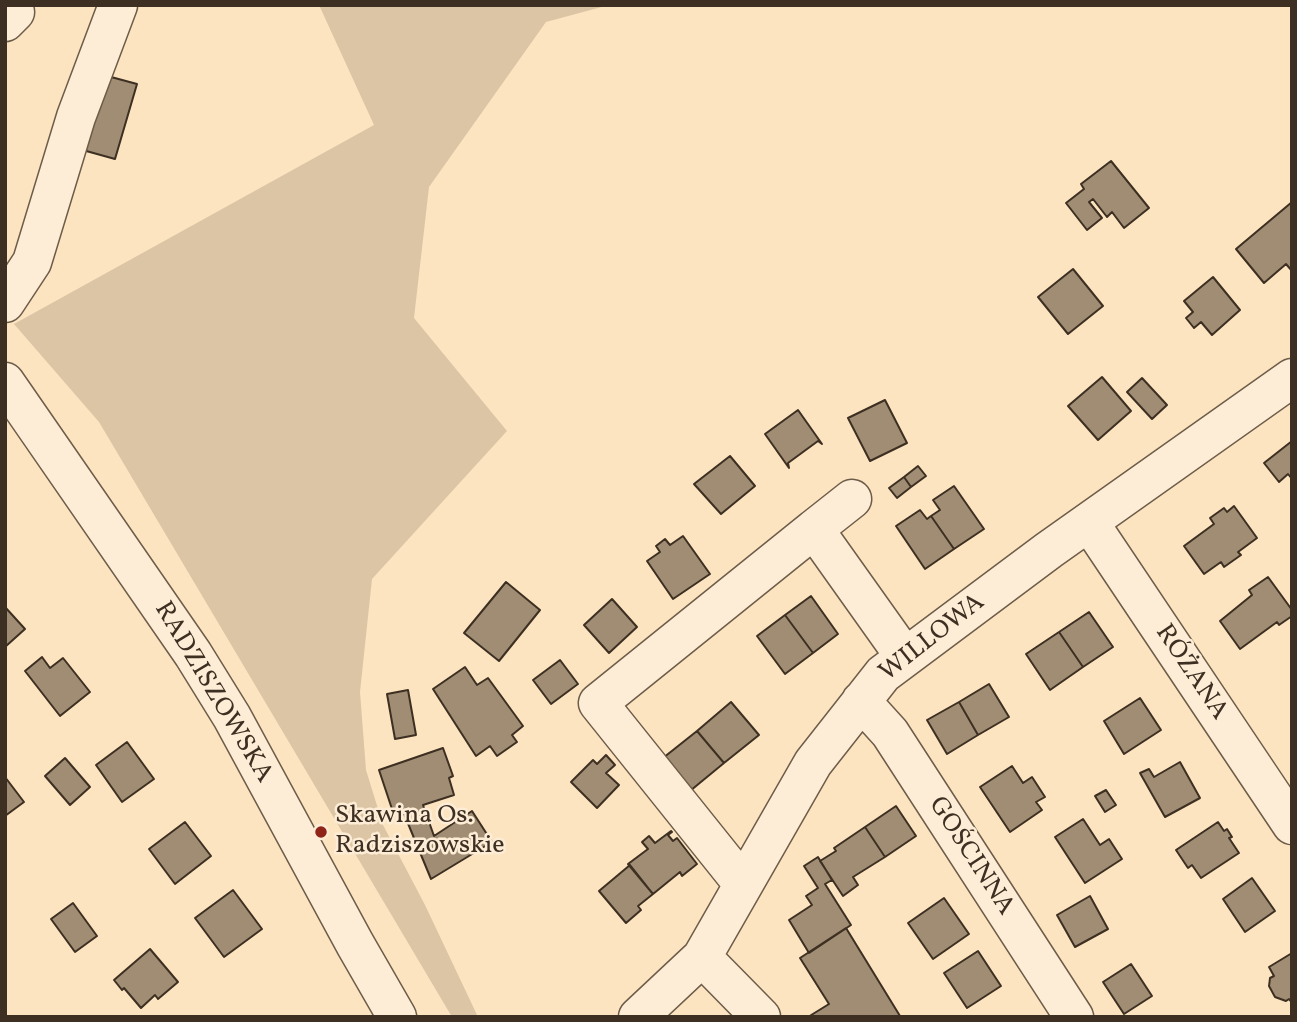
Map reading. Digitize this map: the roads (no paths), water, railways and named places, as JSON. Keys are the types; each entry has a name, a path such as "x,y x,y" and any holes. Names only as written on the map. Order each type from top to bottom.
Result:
{"street":[{"path":"10,281 32,262 76,117 118,5"},
{"name":"WILLOWA","path":"638,1017 702,957 813,763 883,674 1089,522 1292,378"},
{"name":"RADZISZOWSKA","path":"5,382 18,430 193,654 232,717 397,1017"},
{"path":"743,884 598,703 852,499"},
{"name":"RÓŻANA","path":"1089,522 1292,825"},
{"path":"814,529 905,657"},
{"name":"GOŚCINNA","path":"861,701 890,733 1074,1017"},
{"path":"702,957 761,1017"}],"place":[{"name":"Skawina Os. Radziszowskie","path":"321,832"}]}
